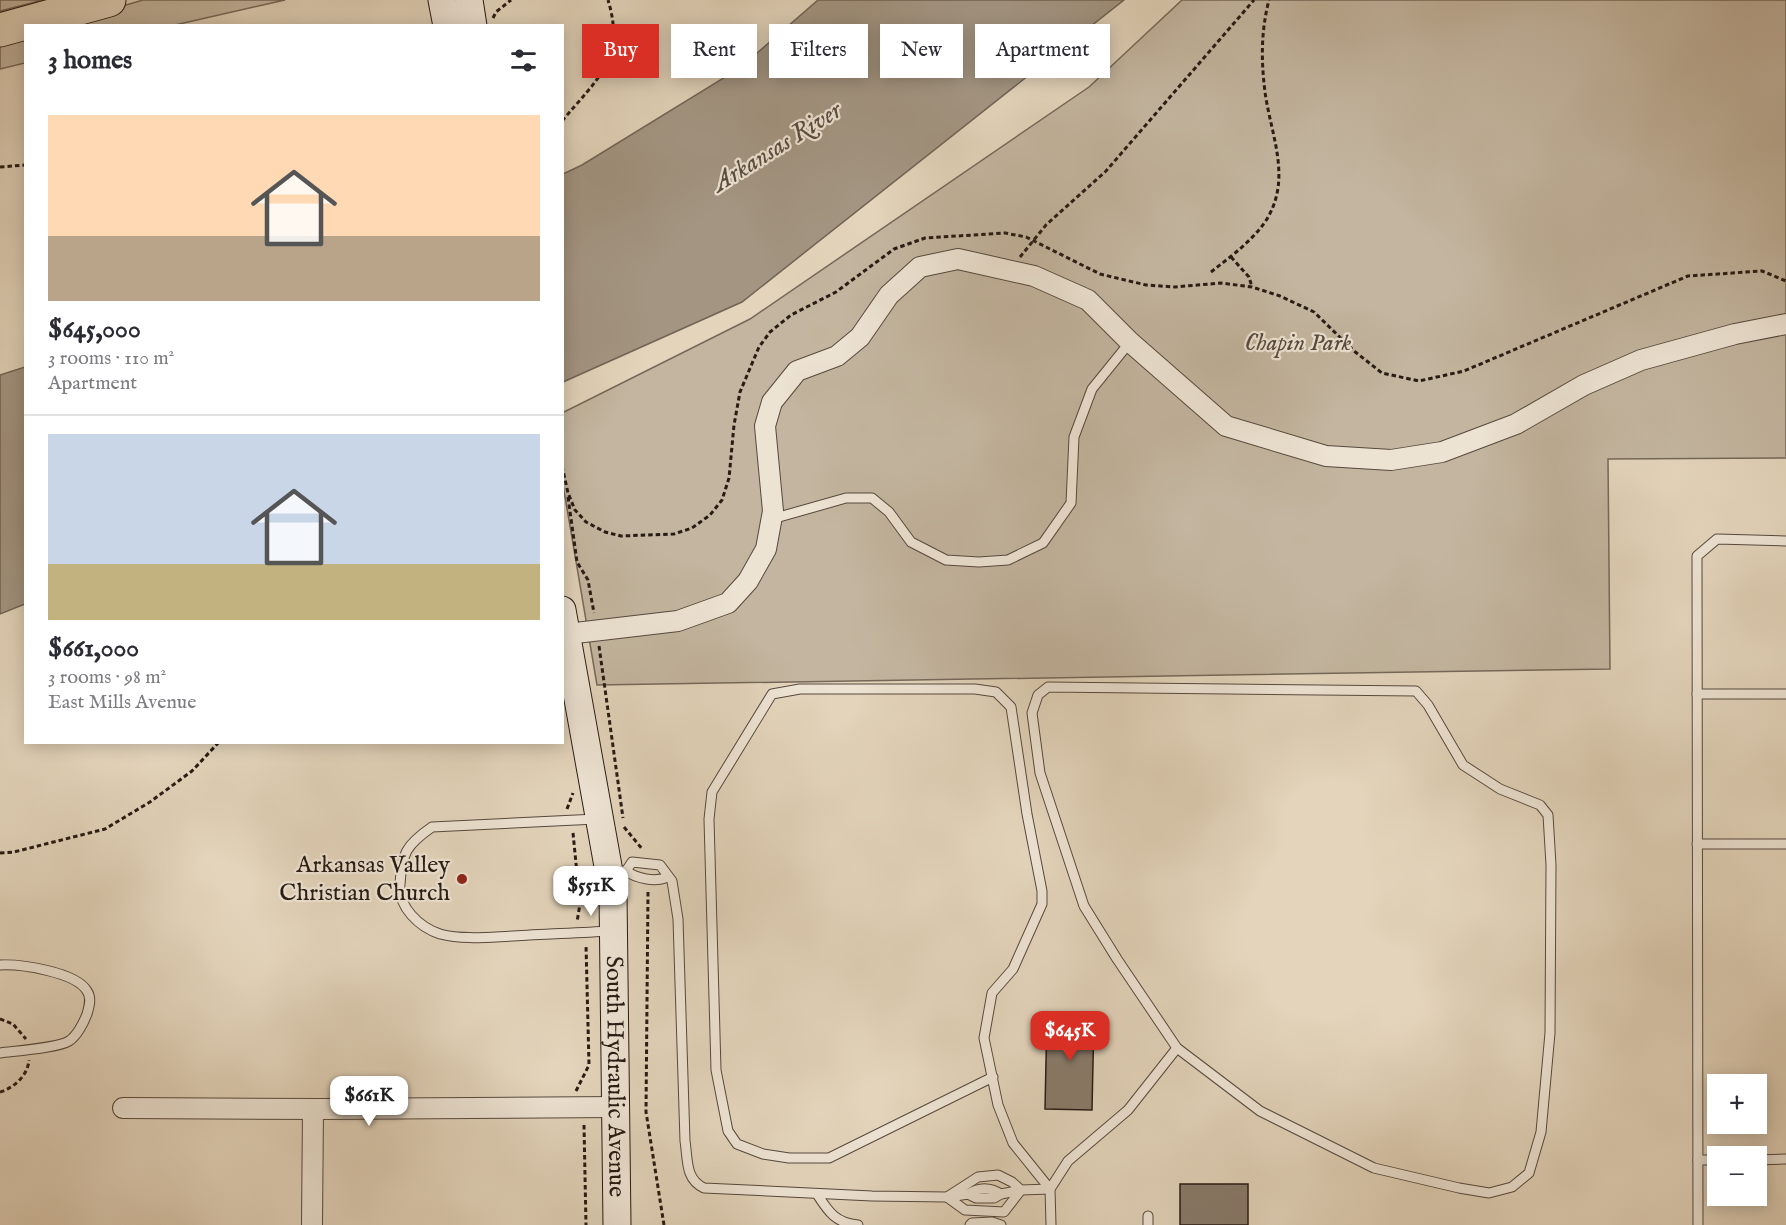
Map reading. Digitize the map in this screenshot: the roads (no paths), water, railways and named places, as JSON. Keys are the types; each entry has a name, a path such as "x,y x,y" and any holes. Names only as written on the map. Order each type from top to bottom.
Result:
{"highway":[{"path":"0,30 109,0"}],"street":[{"path":"442,0 447,24"},
{"path":"470,0 482,24"},
{"path":"565,622 678,621 728,603 748,581 766,549 773,510 765,426 772,402 797,371 837,356 860,337 889,295 920,267 958,259 1034,276 1088,300 1130,342 1226,426 1326,456 1391,460 1442,452 1516,424 1584,385 1641,360 1735,334 1786,324"},
{"name":"South Hydraulic Avenue","path":"565,622 600,819 618,871 613,894 616,1225"},
{"path":"123,1107 313,1109 615,1107"},
{"path":"312,1225 313,1109"}],"lane":[{"path":"772,519 846,498 872,498 889,512 911,542 946,560 979,562 1008,560 1042,543 1071,503 1074,438 1092,389 1130,342"},
{"path":"1698,1225 1697,556 1717,539 1786,541"},
{"path":"1048,687 1416,691 1428,705 1462,765 1500,789 1540,805 1548,815 1551,865 1550,1033 1541,1132 1529,1173 1512,1187 1489,1193 1374,1168 1260,1111 1177,1047 1084,906 1040,773 1032,713 1038,695 1048,687"},
{"path":"993,1077 829,1158 789,1158 763,1154 737,1144 728,1131 716,1070 709,819 712,792 772,694 800,689 975,689 996,692 1011,707 1042,891 1042,904 1012,969 992,993 984,1038 993,1077 999,1105 1013,1143 1050,1189"},
{"path":"1697,694 1786,694"},
{"path":"600,819 432,827 413,840 402,861 399,888 406,909 420,923 439,933 469,938 614,931"},
{"path":"1697,844 1786,844"},
{"path":"618,871 632,862 646,862 660,865 672,881 678,919 685,1142 690,1176 695,1184 704,1188 817,1194 947,1197 968,1194 976,1198 994,1198 1001,1194 1021,1190 1050,1189"},
{"path":"618,871 660,880 667,877"},
{"path":"0,965 41,969 71,978 87,990 90,1000 85,1018 70,1041 0,1053"},
{"path":"1051,1225 1050,1189 1068,1161 1128,1110 1177,1047"},
{"path":"1698,1160 1707,1160"},
{"path":"1767,1160 1786,1160"},
{"path":"947,1197 978,1177 998,1175 1021,1190"},
{"path":"970,1225 992,1222 1002,1225 1004,1212 1021,1190"},
{"path":"817,1194 831,1216 851,1225 858,1225"},
{"path":"947,1197 965,1210 1004,1212"}],"water":[{"name":"Arkansas River","path":"818,0 1124,0 1094,24 975,24 975,78 1025,78 742,302 564,382 564,174 582,165 724,78 757,78 757,53 769,43 769,78 868,78 868,24 790,24"},
{"path":"24,367 24,604 0,614 0,375"}],"place":[{"name":"Arkansas Valley Christian Church","path":"462,879"}],"park label":[{"name":"Chapin Park","path":"1298,343"}]}
